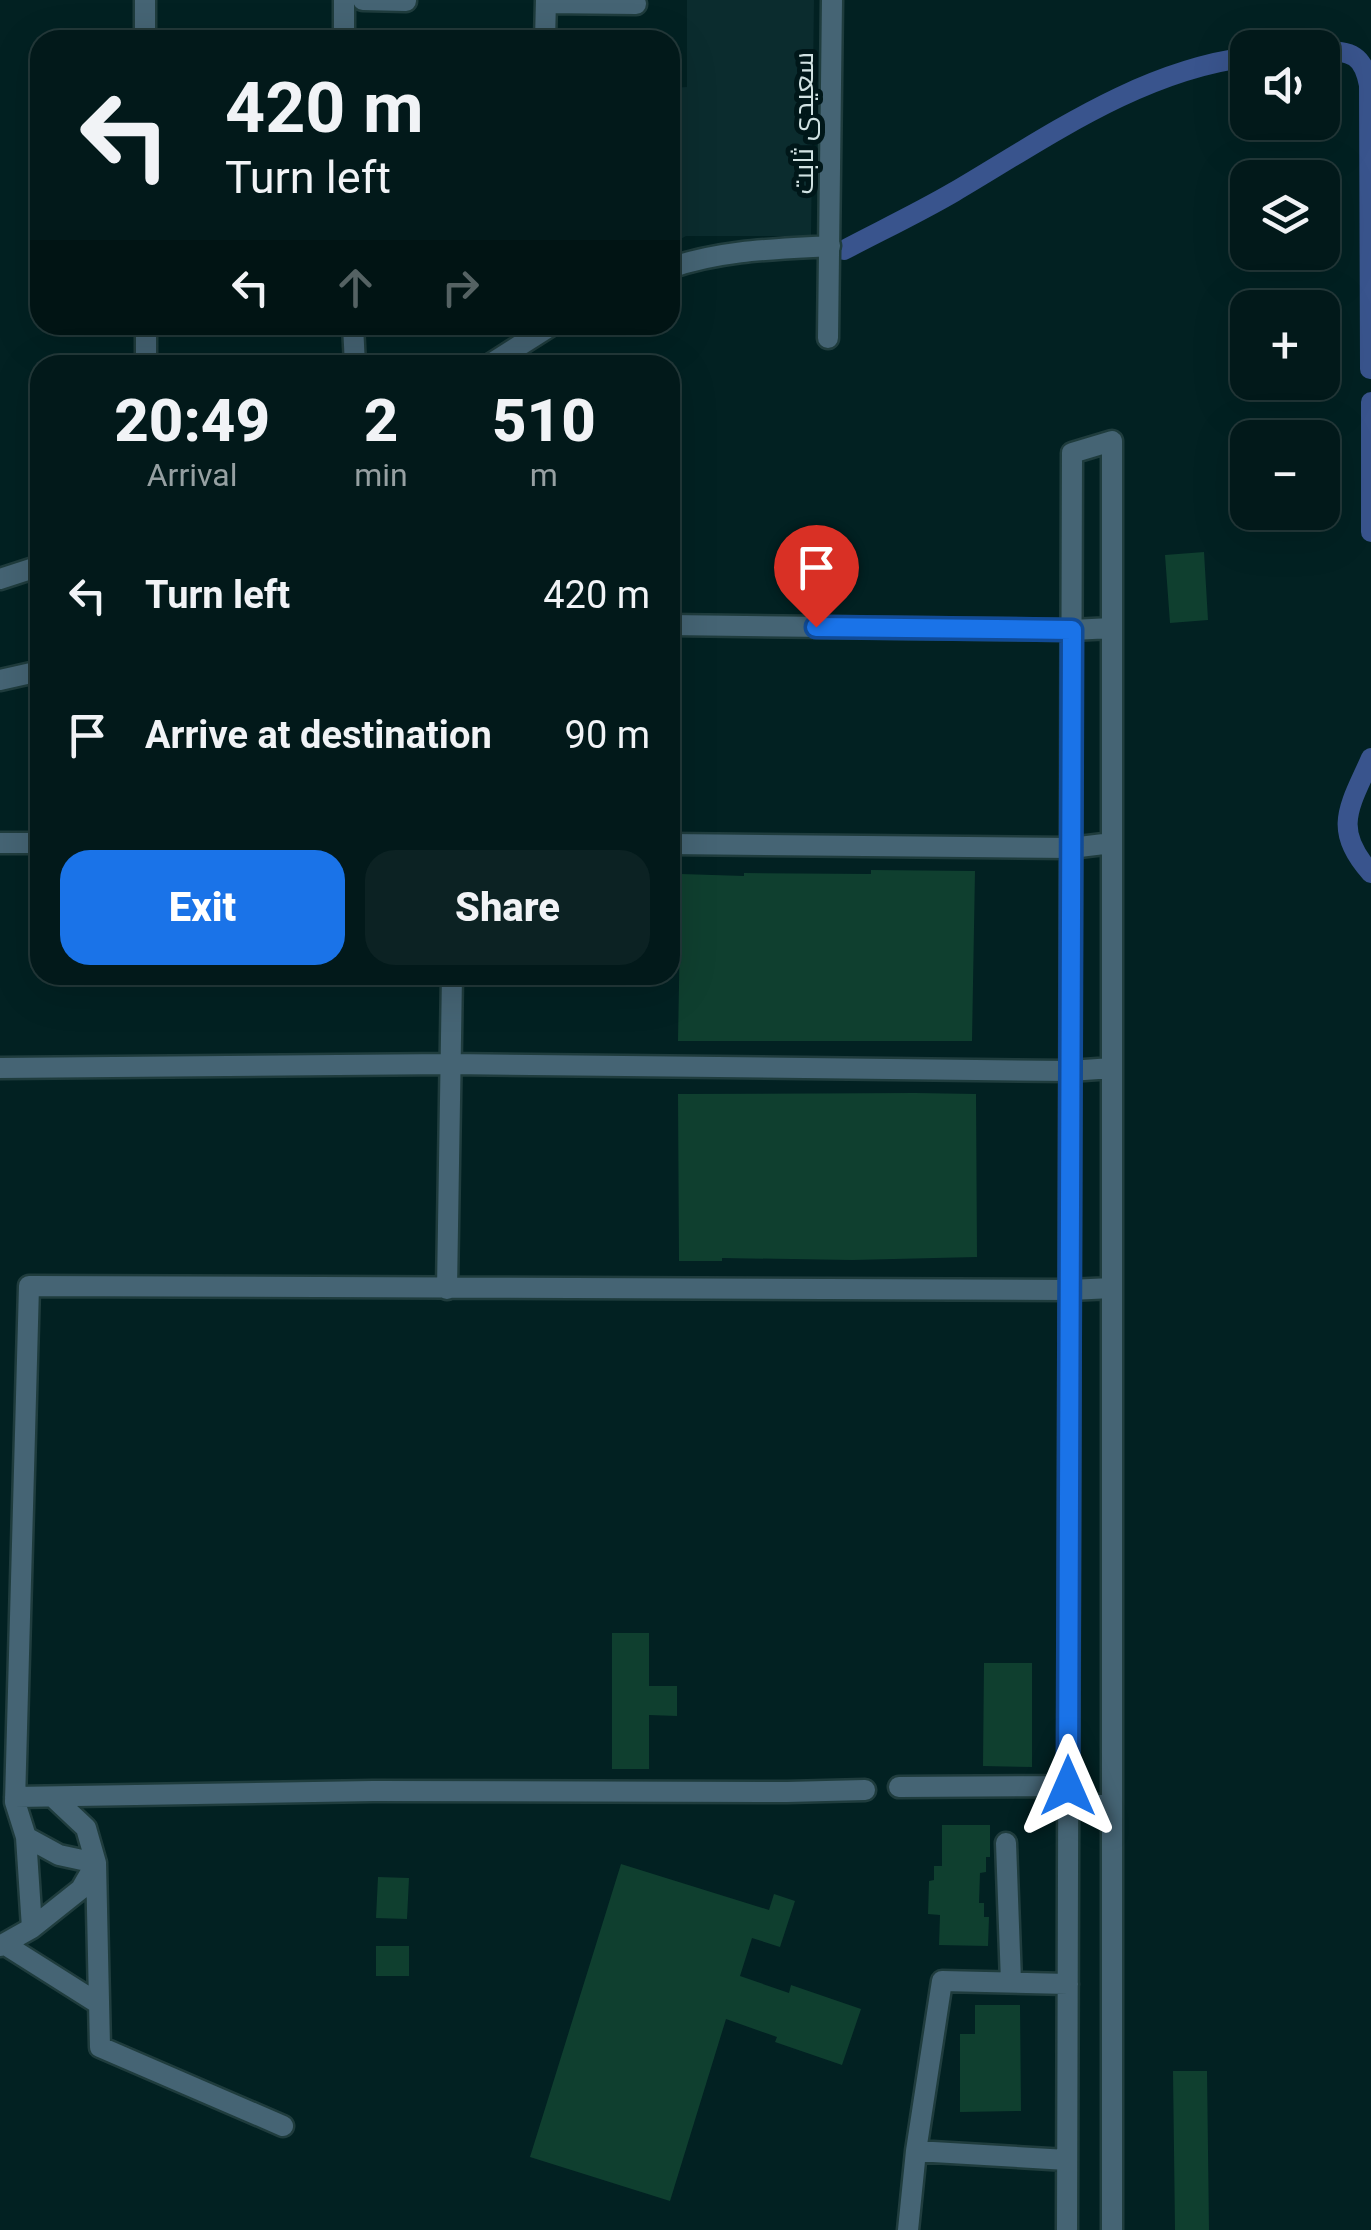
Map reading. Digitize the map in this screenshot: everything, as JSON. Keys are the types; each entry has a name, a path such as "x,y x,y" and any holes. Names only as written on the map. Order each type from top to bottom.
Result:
{"street":[{"path":"145,0 145,30"},
{"path":"344,0 344,30"},
{"path":"363,0 406,0"},
{"name":"سعیدی ثابت","path":"828,338 832,0"},
{"path":"546,30 546,2 636,4"},
{"path":"680,265 752,251 830,246"},
{"path":"505,355 534,335"},
{"path":"1067,2230 1072,452 1112,440 1112,2230"},
{"path":"0,579 30,569"},
{"path":"680,625 1112,628"},
{"path":"0,680 30,674"},
{"path":"680,844 1071,848 1112,842"},
{"path":"0,843 30,843"},
{"path":"448,1289 452,985"},
{"path":"0,1068 450,1064 1070,1071 1112,1068"},
{"path":"32,1928 26,1836 15,1797 29,1286 1112,1288"},
{"path":"899,1787 1068,1796 1112,1806"},
{"path":"15,1797 373,1791 865,1790"},
{"path":"53,1796 86,1828 96,1863 100,2047 283,2126"},
{"path":"26,1836 60,1855 96,1863"},
{"path":"1006,1843 1010,1982"},
{"path":"96,1863 80,1889 32,1928 2,1945 99,2004"},
{"path":"908,2230 942,1981 1068,1984"},
{"path":"916,2152 1067,2160"}],"shaded area":[{"path":"687,0 814,0 811,236 686,236 680,239 680,87 687,87"}],"building":[{"path":"1204,552 1208,620 1170,623 1165,555"},
{"path":"871,870 975,871 972,1041 678,1041 681,874 871,874"},
{"path":"678,1094 976,1094 977,1257 679,1261"},
{"path":"612,1633 649,1633 649,1686 677,1686 677,1716 649,1715 649,1769 612,1769"},
{"path":"984,1663 1032,1663 1032,1767 983,1766"},
{"path":"942,1825 990,1825 990,1857 986,1857 986,1872 980,1873 979,1903 984,1903 984,1917 989,1917 988,1946 939,1945 940,1915 928,1914 929,1881 934,1880 934,1866 942,1866"},
{"path":"621,1864 769,1910 774,1894 795,1901 780,1947 752,1938 740,1976 789,1993 791,1985 861,2009 842,2065 775,2042 777,2037 726,2019 670,2201 530,2157"},
{"path":"378,1877 409,1878 407,1919 376,1918"},
{"path":"376,1946 409,1946 409,1976 376,1976"},
{"path":"975,2005 1020,2005 1021,2111 960,2112 960,2034 975,2034"},
{"path":"1173,2071 1207,2071 1209,2230 1175,2230"}],"waterway":[{"path":"1340,52 1359,61 1369,85 1370,369"},
{"path":"844,250 1131,92 1169,76 1230,61"},
{"path":"1371,402 1371,532"},
{"path":"1371,758 1348,817 1351,843 1371,873"}],"route":[{"path":"816,627 1072,630 1068,1786"}]}
